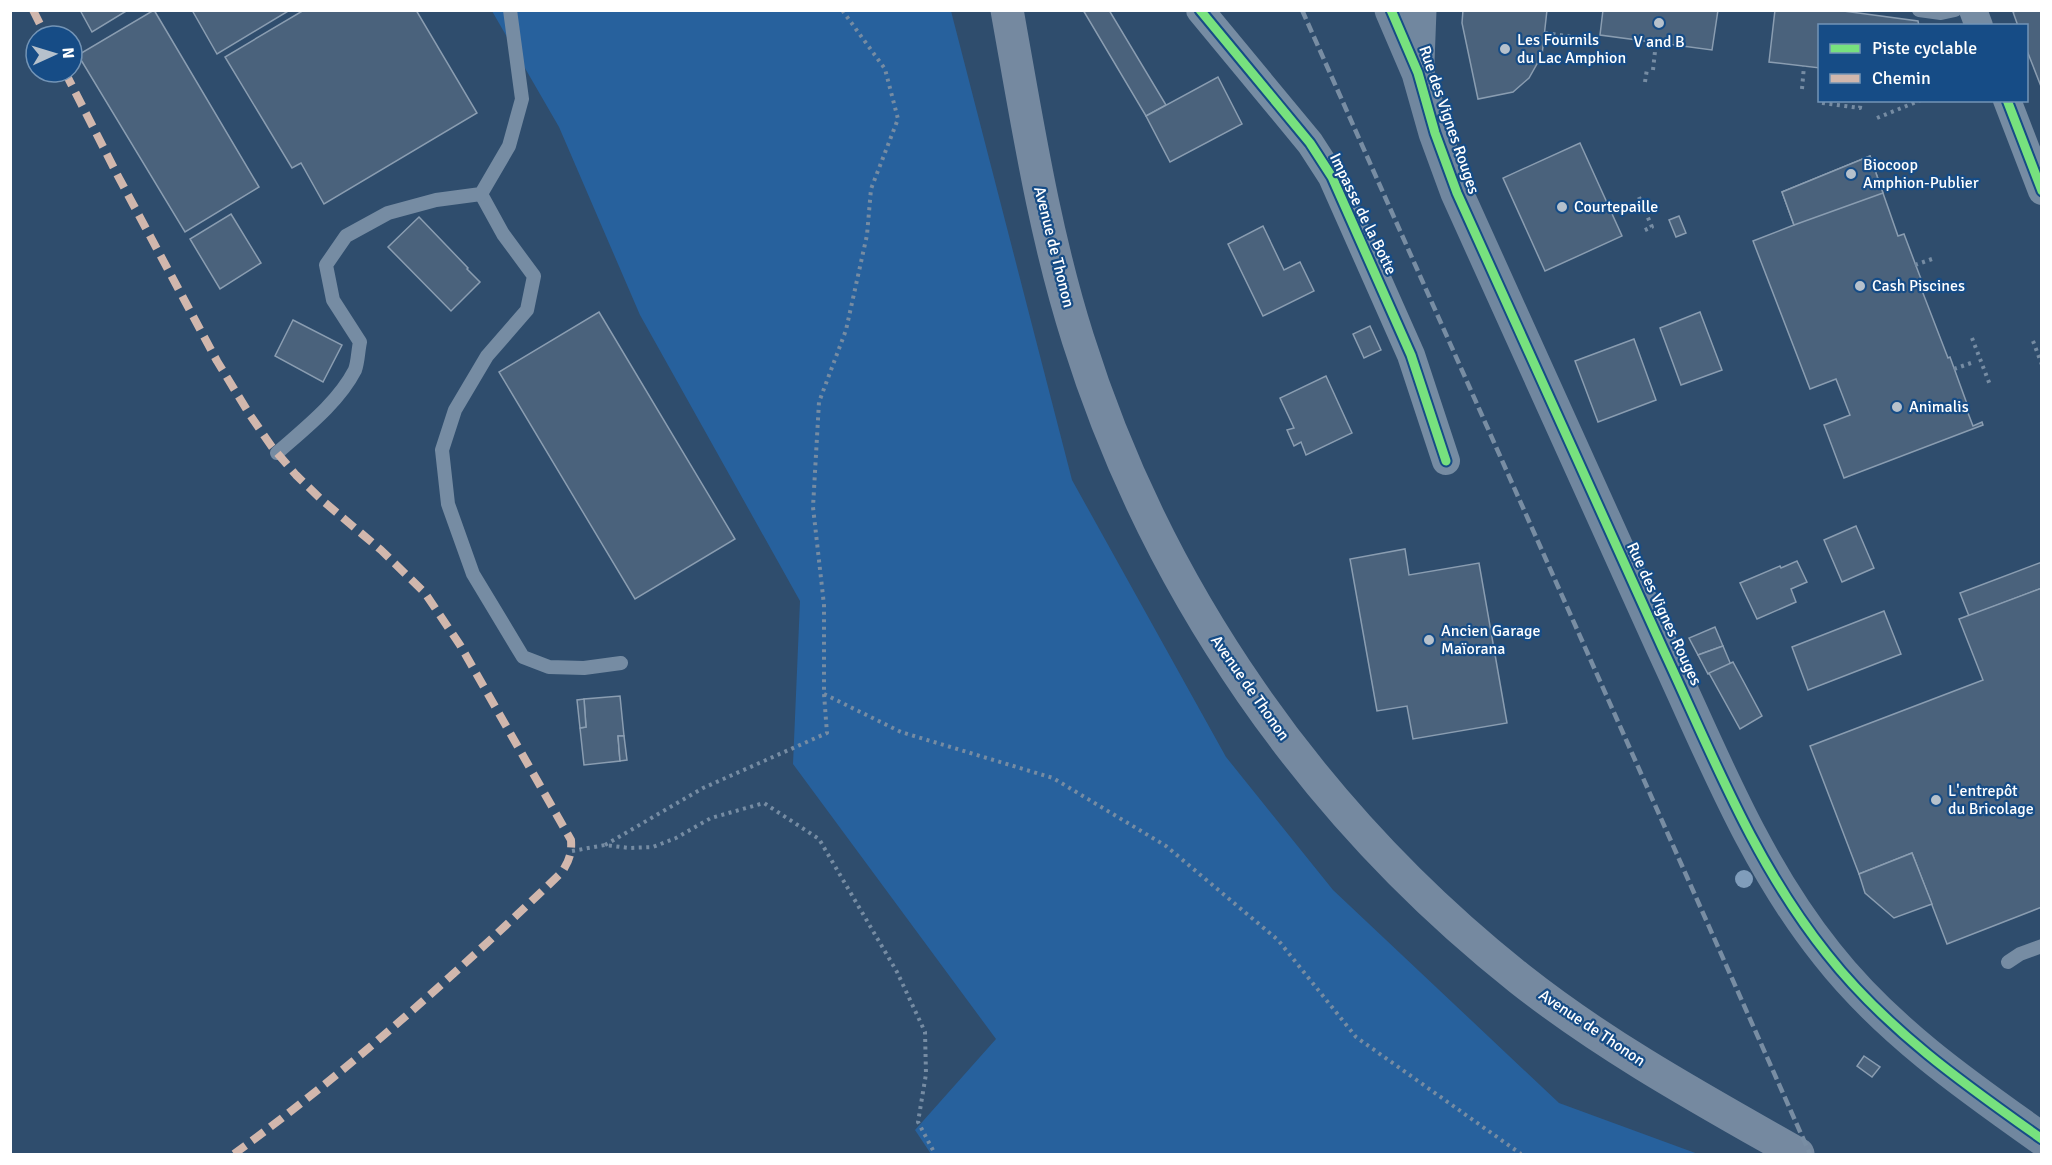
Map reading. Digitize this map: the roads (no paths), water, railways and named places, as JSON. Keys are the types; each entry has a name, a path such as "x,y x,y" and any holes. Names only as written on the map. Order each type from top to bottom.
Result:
{"main road":[{"name":"Avenue de Thonon","path":"1007,10 1041,197 1055,258 1077,337 1100,406 1157,538 1230,662 1316,779 1413,885 1466,934 1580,1023 1649,1067 1793,1151"}],"street":[{"name":"Impasse de la Botte","path":"1200,10 1310,143 1332,177 1411,355 1446,461"},
{"name":"Rue des Vignes Rouges","path":"1391,10 1418,73 1435,134 1457,193 1650,620 1759,853 1801,920 1858,990 1924,1052 2040,1137"},
{"name":"Rue des Vignes Rouges","path":"1418,73 1420,10"},
{"path":"2008,102 2042,191"}],"lane":[{"path":"481,194 509,146 522,99 510,10"},
{"path":"1919,10 1941,13 1955,10"},
{"path":"277,453 311,423 338,394 356,369 360,342 333,300 326,265 346,236 388,213 436,200 481,194"},
{"path":"481,194 503,234 534,276 527,310 487,356 455,410 442,450 448,504 473,574 523,657 549,667 584,668 621,663"},
{"path":"2008,962 2020,954 2042,946"}],"railway":[{"path":"1302,10 1810,1154"}],"place":[{"name":"V and B","path":"1659,23"},
{"name":"Les Fournils du Lac Amphion","path":"1505,49"},
{"name":"Biocoop Amphion-Publier","path":"1851,174"},
{"name":"Courtepaille","path":"1562,207"},
{"name":"Cash Piscines","path":"1860,286"},
{"name":"Animalis","path":"1897,407"},
{"name":"Ancien Garage Maïorana","path":"1429,640"},
{"name":"L'entrepôt du Bricolage","path":"1936,800"}]}
